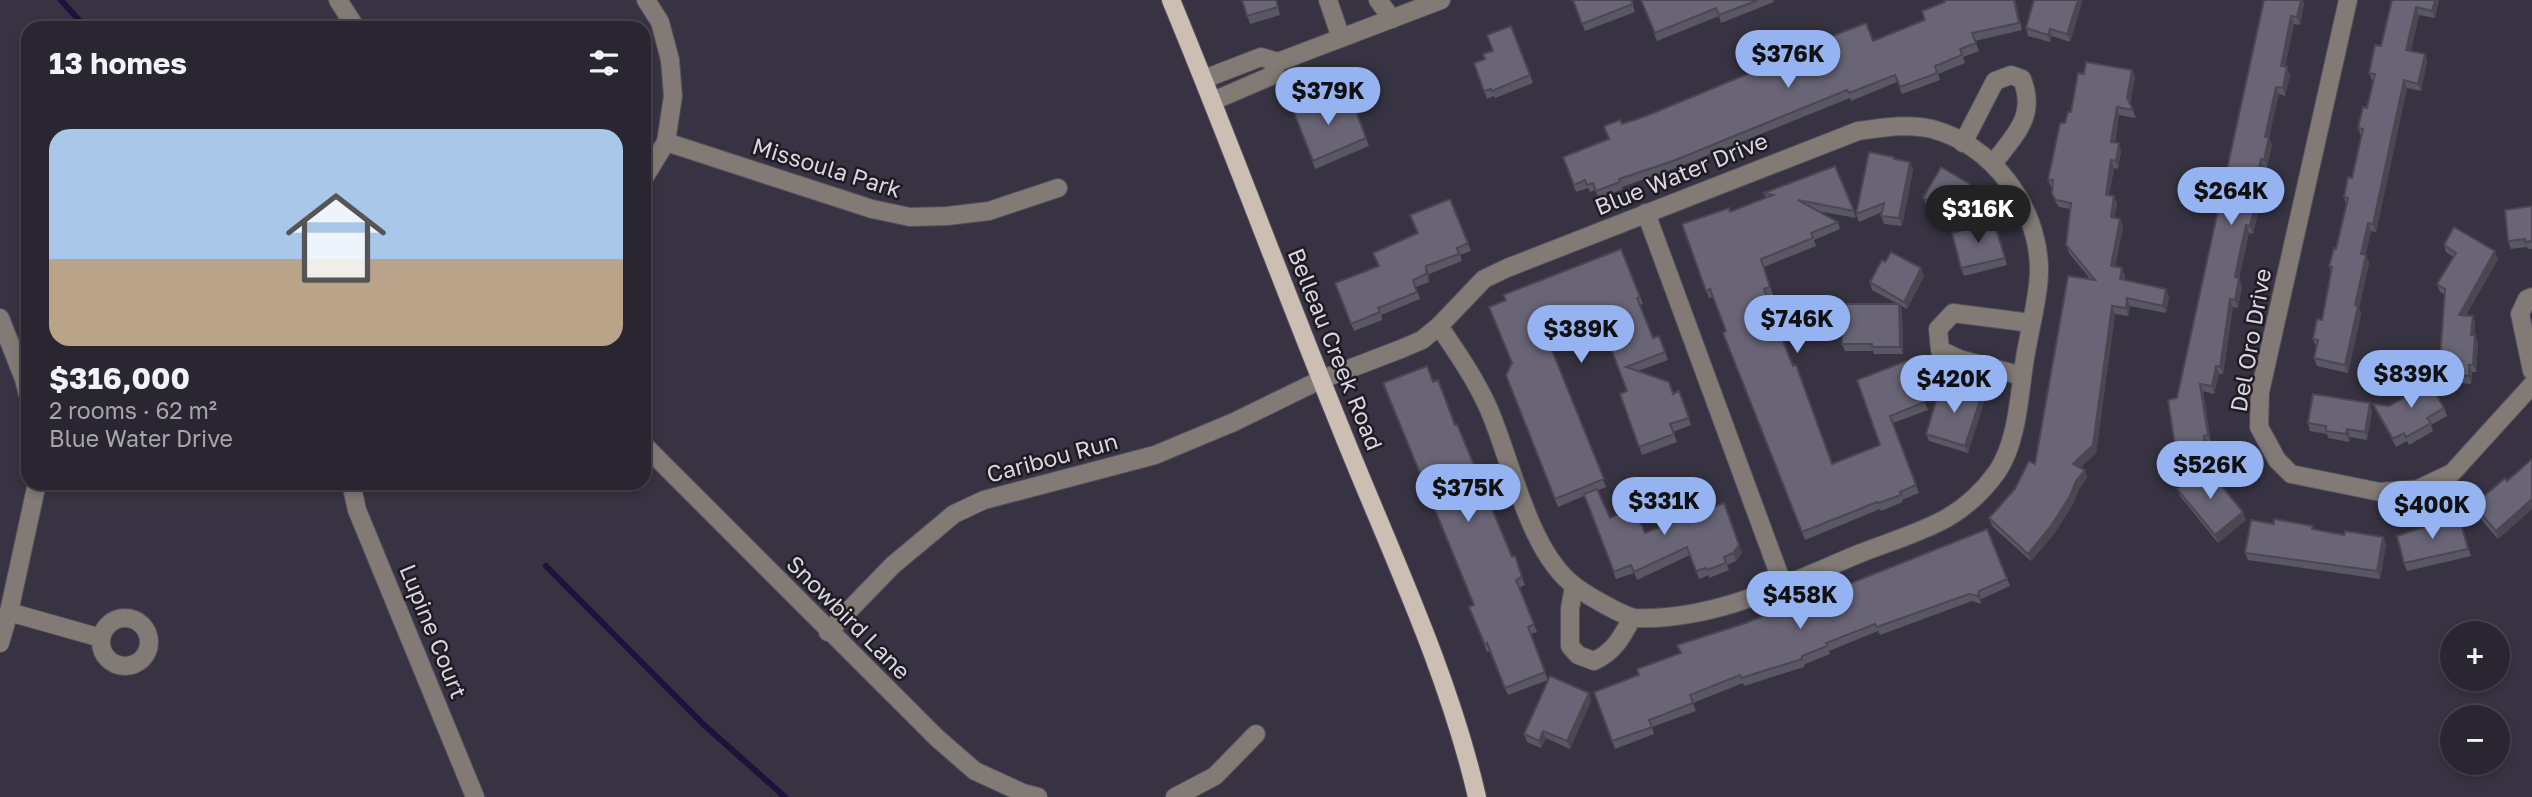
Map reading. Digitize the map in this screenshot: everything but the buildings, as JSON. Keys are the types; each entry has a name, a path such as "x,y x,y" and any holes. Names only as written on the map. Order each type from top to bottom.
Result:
{"main road":[{"name":"Belleau Creek Road","path":"1171,0 1213,101 1320,380 1441,677 1465,747 1477,797"}],"street":[{"path":"338,0 352,21"},
{"path":"646,0 660,22 670,60 673,96 666,142 651,167"},
{"path":"1328,0 1341,38"},
{"path":"1378,0 1392,19"},
{"path":"1204,79 1261,57 1278,62 1441,0"},
{"name":"Del Oro Drive","path":"2348,0 2260,393 2259,427 2277,460 2291,474 2380,492 2418,489 2452,473 2532,385"},
{"path":"1213,101 1271,76 1278,62"},
{"path":"1963,143 1995,81 2011,75 2022,79 2029,103 2025,118 1993,164"},
{"name":"Blue Water Drive","path":"1320,380 1422,340 1439,326 1483,279 1858,131 1895,126 1930,128 1963,143 1993,164 2021,200 2034,234 2039,268 2010,443 1998,471 1975,498 1947,518 1783,584 1711,610 1676,617 1633,618 1574,586 1554,563 1536,535 1487,406 1439,326"},
{"name":"Missoula Park","path":"666,142 872,209 910,217 989,211 1058,188"},
{"path":"1646,213 1783,584"},
{"path":"2532,297 2527,299 2520,314 2532,371"},
{"path":"2022,376 1959,359 1941,350 1938,329 1953,313 2031,323"},
{"path":"0,318 21,371"},
{"name":"Caribou Run","path":"828,632 893,565 954,514 984,500 1155,454 1234,422 1320,380"},
{"name":"Snowbird Lane","path":"651,452 937,738 975,771 1038,797"},
{"path":"0,643 35,490"},
{"name":"Lupine Court","path":"353,490 357,510 475,797"},
{"path":"1574,586 1570,609 1570,646 1578,655 1594,661 1608,655 1619,643 1633,618"},
{"path":"9,612 101,638"},
{"path":"1175,797 1215,776 1256,734"}],"waterway":[{"path":"61,0 80,21"},
{"path":"546,566 704,725 785,797"}]}
